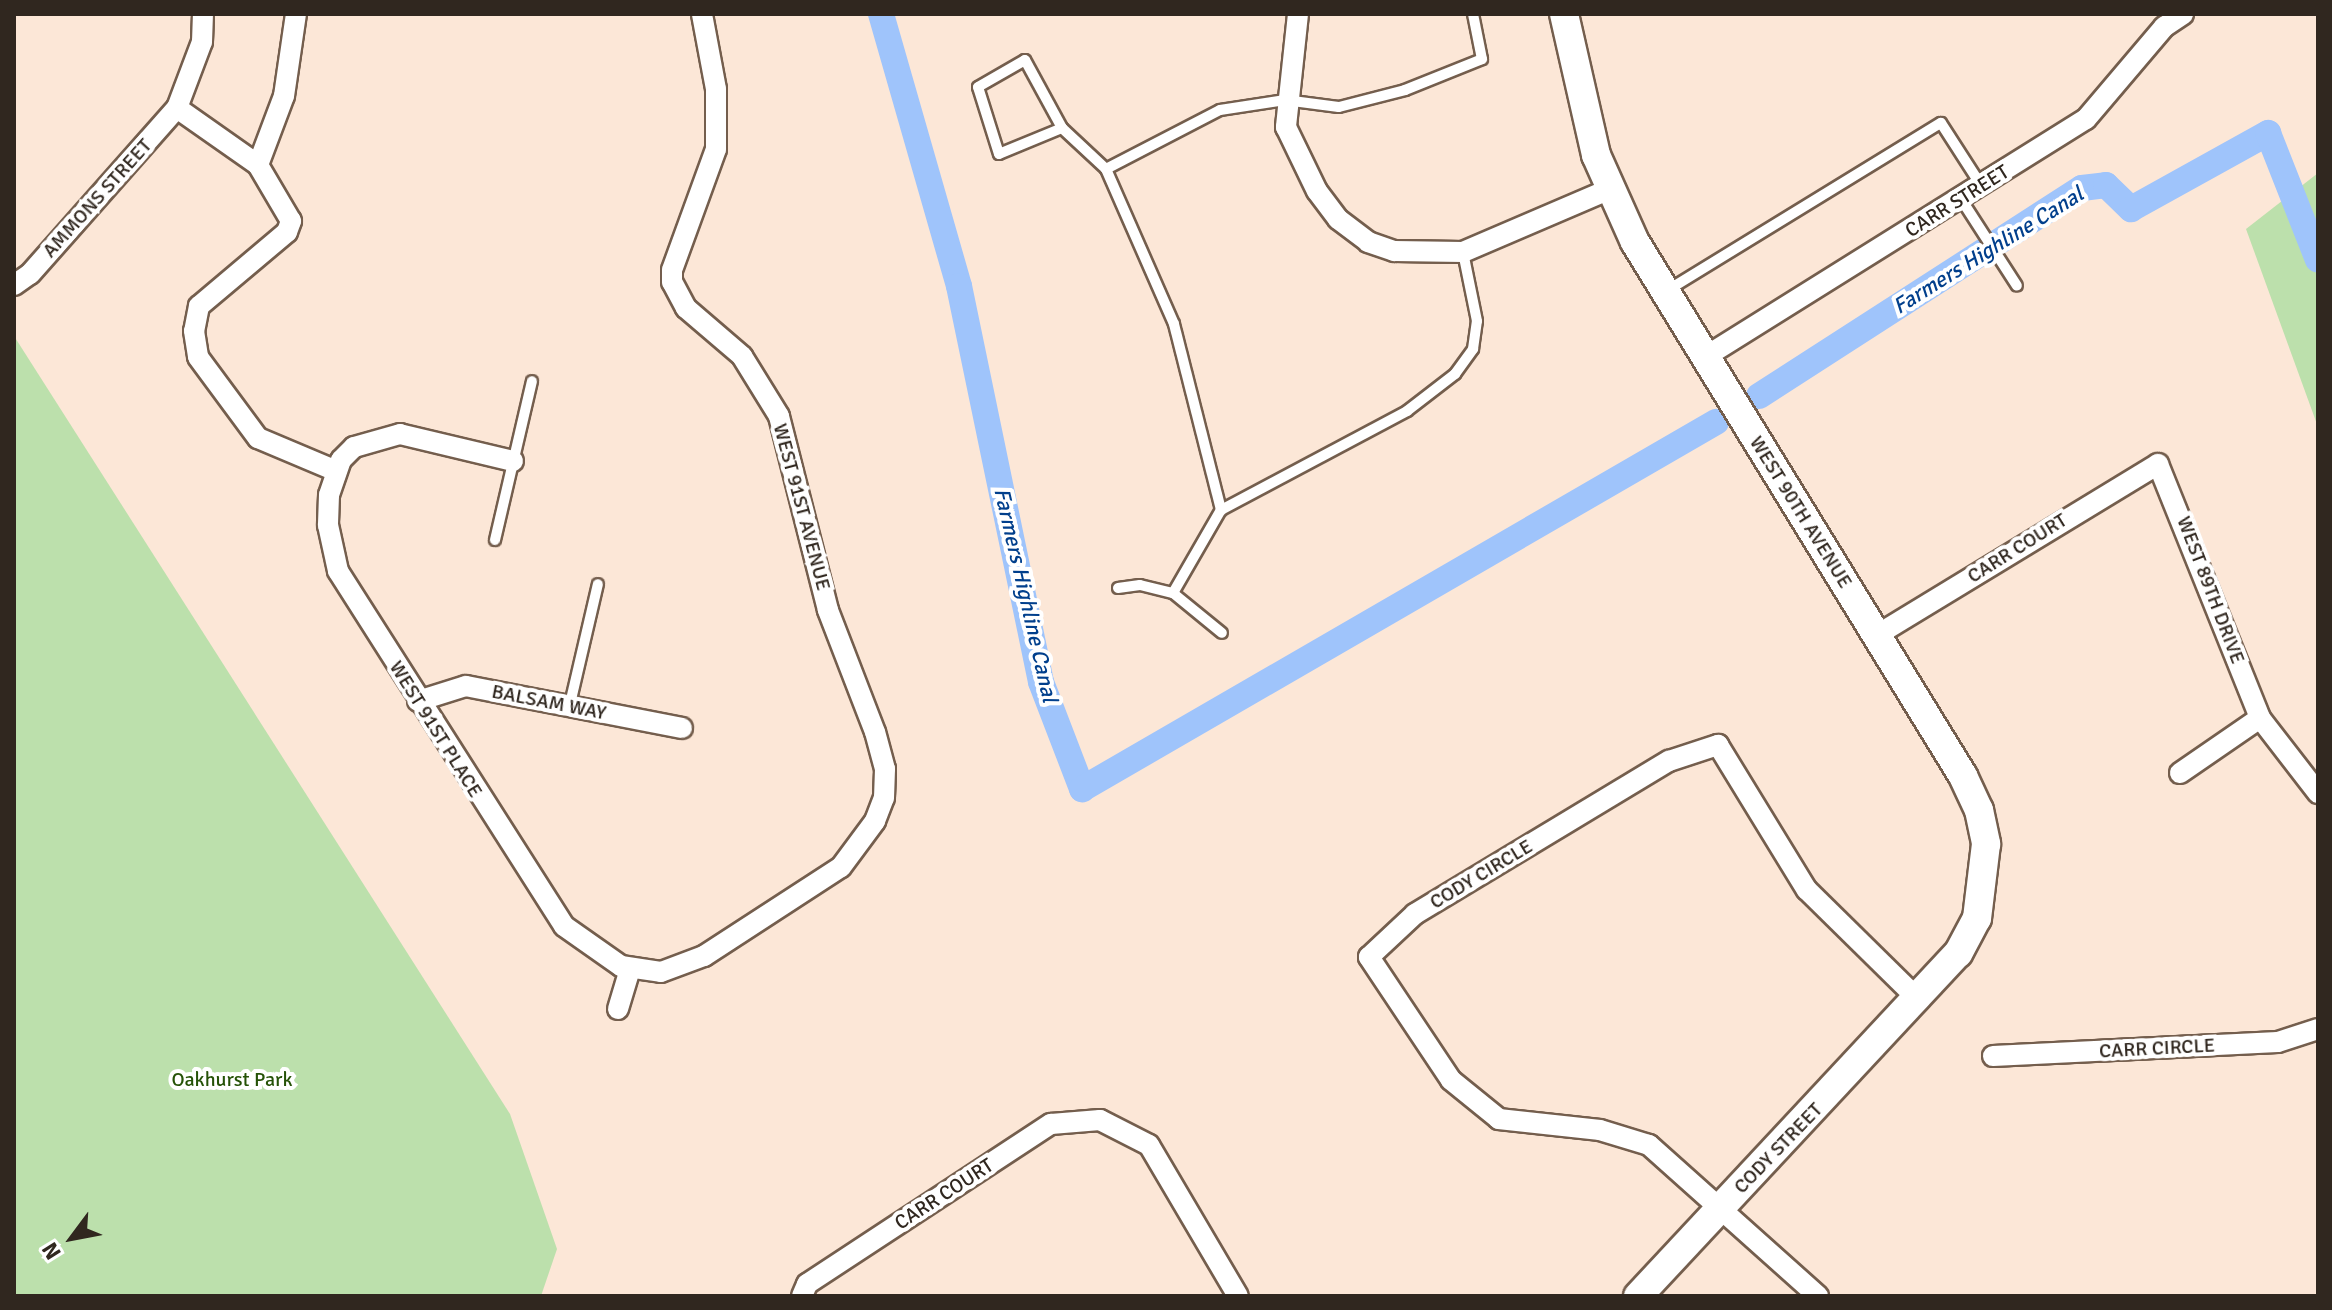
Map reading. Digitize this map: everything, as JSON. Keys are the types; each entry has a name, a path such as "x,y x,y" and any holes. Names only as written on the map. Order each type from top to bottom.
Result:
{"street":[{"name":"AMMONS STREET","path":"14,285 30,274 177,108 202,42 203,14"},
{"path":"258,165 284,96 296,14"},
{"name":"WEST 91ST AVENUE","path":"630,969 661,972 704,956 784,907 841,867 875,821 884,798 885,769 875,732 828,610 779,416 742,356 686,308 672,282 672,270 716,149 716,89 702,14"},
{"path":"1298,14 1285,100 1286,127 1295,154 1338,219 1368,242 1394,251 1463,252 1610,189"},
{"name":"WEST 90TH AVENUE","path":"1564,14 1584,117 1610,189 1665,292 1963,776 1979,810 1986,844 1977,918 1958,953 1919,1000"},
{"name":"CARR STREET","path":"1705,357 2086,119 2164,27 2183,14"},
{"path":"177,108 258,165 288,210 287,232 199,306 195,346 205,367 258,438 336,471 354,447 400,434 513,461"},
{"name":"CARR COURT","path":"1877,635 2158,464"},
{"name":"WEST 89TH DRIVE","path":"2158,464 2260,718 2318,793"},
{"name":"WEST 91ST PLACE","path":"336,471 328,525 338,571 544,902 564,926 605,958 630,969"},
{"name":"BALSAM WAY","path":"418,701 466,686 682,728"},
{"path":"2180,773 2260,718"},
{"name":"CODY CIRCLE","path":"1720,1208 1649,1145 1600,1130 1499,1119 1451,1080 1369,957 1429,906 1669,761 1718,745 1807,890 1919,1000"},
{"path":"618,1009 630,969"},
{"name":"CODY STREET","path":"1638,1296 1919,1000"},
{"name":"CARR CIRCLE","path":"1993,1056 2278,1042 2318,1029"},
{"name":"CARR COURT","path":"802,1296 807,1284 1051,1124 1100,1120 1149,1145 1238,1296"},
{"path":"1720,1208 1818,1296"}],"lane":[{"path":"1106,169 1220,110 1285,100 1339,107 1405,90 1482,59 1473,14"},
{"path":"1062,128 999,154 978,87 1025,60 1062,128 1106,169 1174,324 1221,510"},
{"path":"1665,292 1941,123 1981,185"},
{"path":"1961,199 2017,286"},
{"path":"1173,593 1221,510 1407,411 1455,374 1473,349 1477,321 1463,252"},
{"path":"495,540 532,381"},
{"path":"570,704 598,584"},
{"path":"1118,588 1140,585 1173,593 1222,633"}],"green space":[{"path":"2318,173 2318,427 2246,229"},
{"name":"Oakhurst Park","path":"14,336 510,1114 557,1249 541,1296 14,1296"}],"waterway":[{"name":"Farmers Highline Canal","path":"881,14 959,286 1041,682 1082,789 1716,422"},
{"name":"Farmers Highline Canal","path":"1759,396 2082,188 2106,185 2131,209 2268,133 2318,260"}]}
